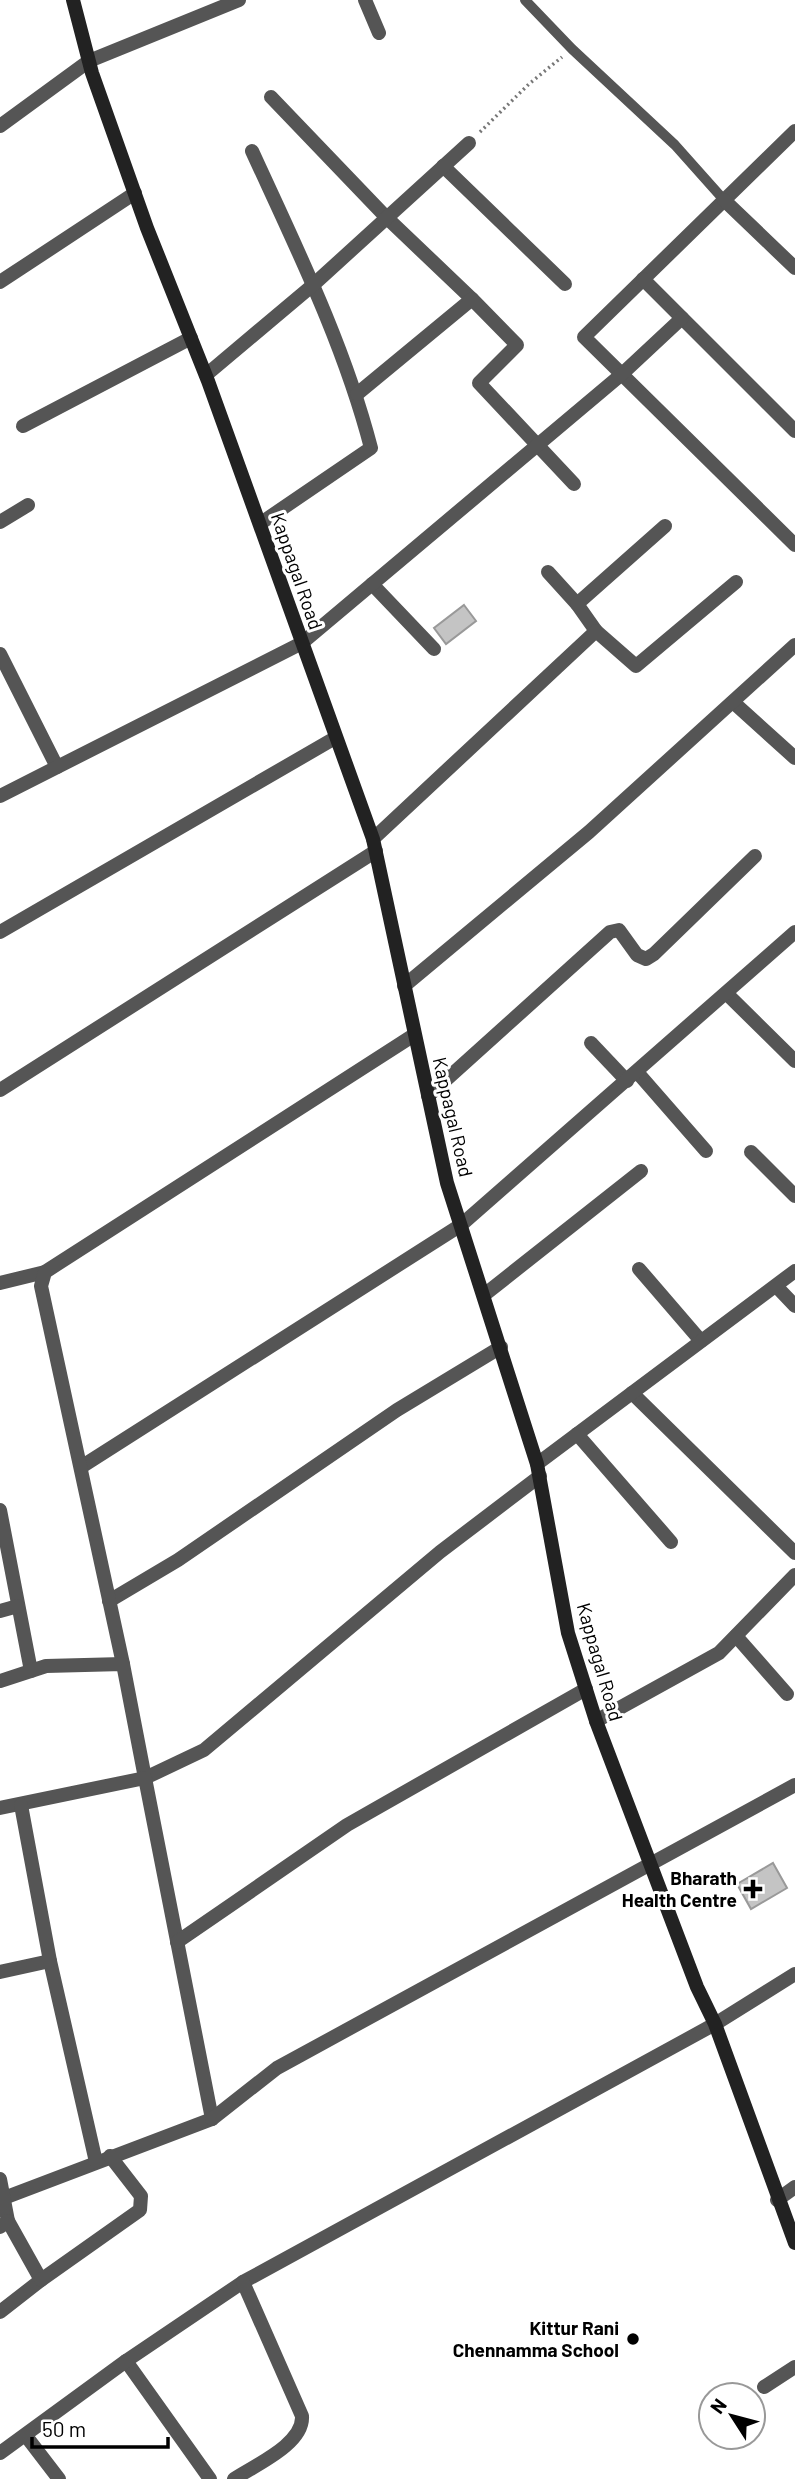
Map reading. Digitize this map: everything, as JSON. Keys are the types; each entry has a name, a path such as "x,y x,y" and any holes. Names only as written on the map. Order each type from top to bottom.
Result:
{"main road":[{"name":"Kappagal Road","path":"73,0 89,61 135,193 261,523 375,845 447,1183 538,1470 568,1633 596,1721 697,1987 715,2024 795,2243"}],"street":[{"path":"0,126 89,61 207,6 239,0"},
{"path":"365,0 379,33"},
{"path":"271,97 386,218 517,345 479,383 574,484"},
{"path":"795,131 584,337 795,545"},
{"path":"206,375 313,285 469,143"},
{"path":"252,151 313,285 357,394 371,448 261,523"},
{"path":"443,166 565,284"},
{"path":"0,282 135,193"},
{"path":"724,200 795,268"},
{"path":"643,279 795,431"},
{"path":"357,394 472,299"},
{"path":"0,796 302,643 622,374 682,318"},
{"path":"23,426 191,338"},
{"path":"0,522 28,505"},
{"path":"577,604 665,526"},
{"path":"548,572 577,604 596,631 636,666 736,582"},
{"path":"372,584 434,649"},
{"path":"0,1090 375,845 596,631"},
{"path":"404,985 590,832 795,645"},
{"path":"0,653 57,767"},
{"path":"733,702 795,758"},
{"path":"0,932 335,738"},
{"path":"428,1096 610,932 619,930 637,955 646,959 755,856"},
{"path":"80,1467 461,1224 795,932"},
{"path":"727,994 795,1061"},
{"path":"0,1283 45,1272 414,1035"},
{"path":"591,1043 632,1077 706,1152"},
{"path":"751,1152 795,1196"},
{"path":"484,1295 641,1171"},
{"path":"639,1269 701,1341"},
{"path":"0,1808 145,1779 204,1750 538,1470 577,1434 795,1271"},
{"path":"45,1272 41,1286 123,1664 212,2119"},
{"path":"776,1286 795,1306"},
{"path":"109,1601 178,1560 397,1409 501,1347"},
{"path":"632,1393 795,1553"},
{"path":"577,1434 671,1542"},
{"path":"0,1510 4,1559 18,1606 31,1671"},
{"path":"596,1721 719,1653 795,1575"},
{"path":"0,1611 18,1606"},
{"path":"736,1636 787,1694"},
{"path":"0,1681 46,1666 123,1664"},
{"path":"177,1942 347,1825 586,1689"},
{"path":"4,2198 212,2119 277,2068 795,1785"},
{"path":"0,2312 140,2210 141,2196 103,2159 50,1961 21,1805"},
{"path":"0,1972 50,1961"},
{"path":"0,2453 126,2361 243,2282 715,2024 795,1974"},
{"path":"0,2179 4,2198 4,2224 41,2280"},
{"path":"778,2200 795,2187"},
{"path":"234,2479 293,2439 302,2424 302,2416 243,2282"},
{"path":"126,2361 210,2479"},
{"path":"767,2385 795,2367"},
{"path":"26,2436 60,2479"}],"lane":[{"path":"525,0 675,145 724,200"}],"path":[{"path":"469,143 529,84 572,48"}],"building":[{"path":"464,605 476,621 446,644 434,628"},
{"path":"773,1863 787,1888 751,1909 737,1884"}],"place":[{"name":"Bharath Health Centre","path":"753,1889"},
{"name":"Kittur Rani Chennamma School","path":"633,2339"}]}
